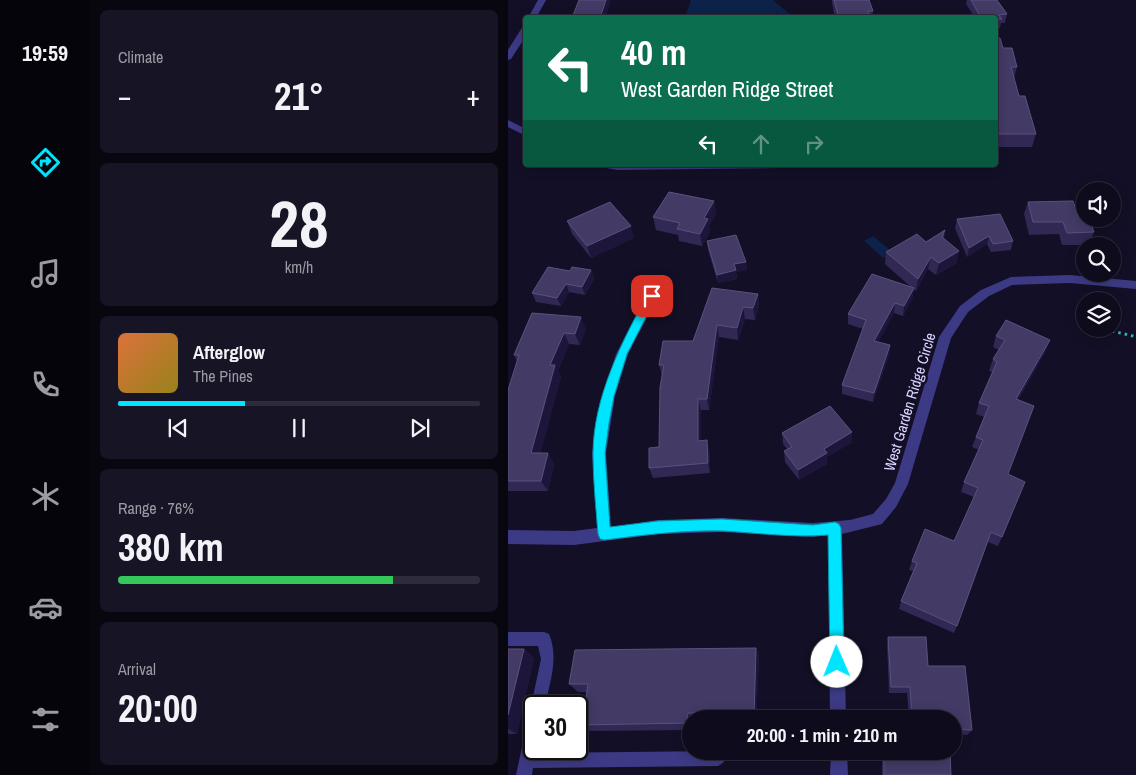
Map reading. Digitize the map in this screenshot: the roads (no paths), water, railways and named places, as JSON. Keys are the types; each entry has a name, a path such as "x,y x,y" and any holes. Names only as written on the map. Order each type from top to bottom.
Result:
{"street":[{"path":"534,15 542,0"},
{"path":"508,57 523,33"},
{"path":"508,123 523,131"},
{"name":"West Garden Ridge Circle","path":"508,537 574,538 677,526 722,525 813,530 850,527 877,519 891,503 901,484 945,337 964,309 985,293 1011,281 1070,279 1136,285"},
{"path":"604,534 599,453 609,396 622,354 660,282"},
{"path":"835,528 838,710"},
{"path":"839,760 839,775"}],"lane":[{"path":"508,639 544,639 548,659 540,695"},
{"path":"525,768 682,760"}],"water":[{"path":"691,0 773,0 791,15 686,15"},
{"path":"873,236 893,252 883,258 864,241"}]}
